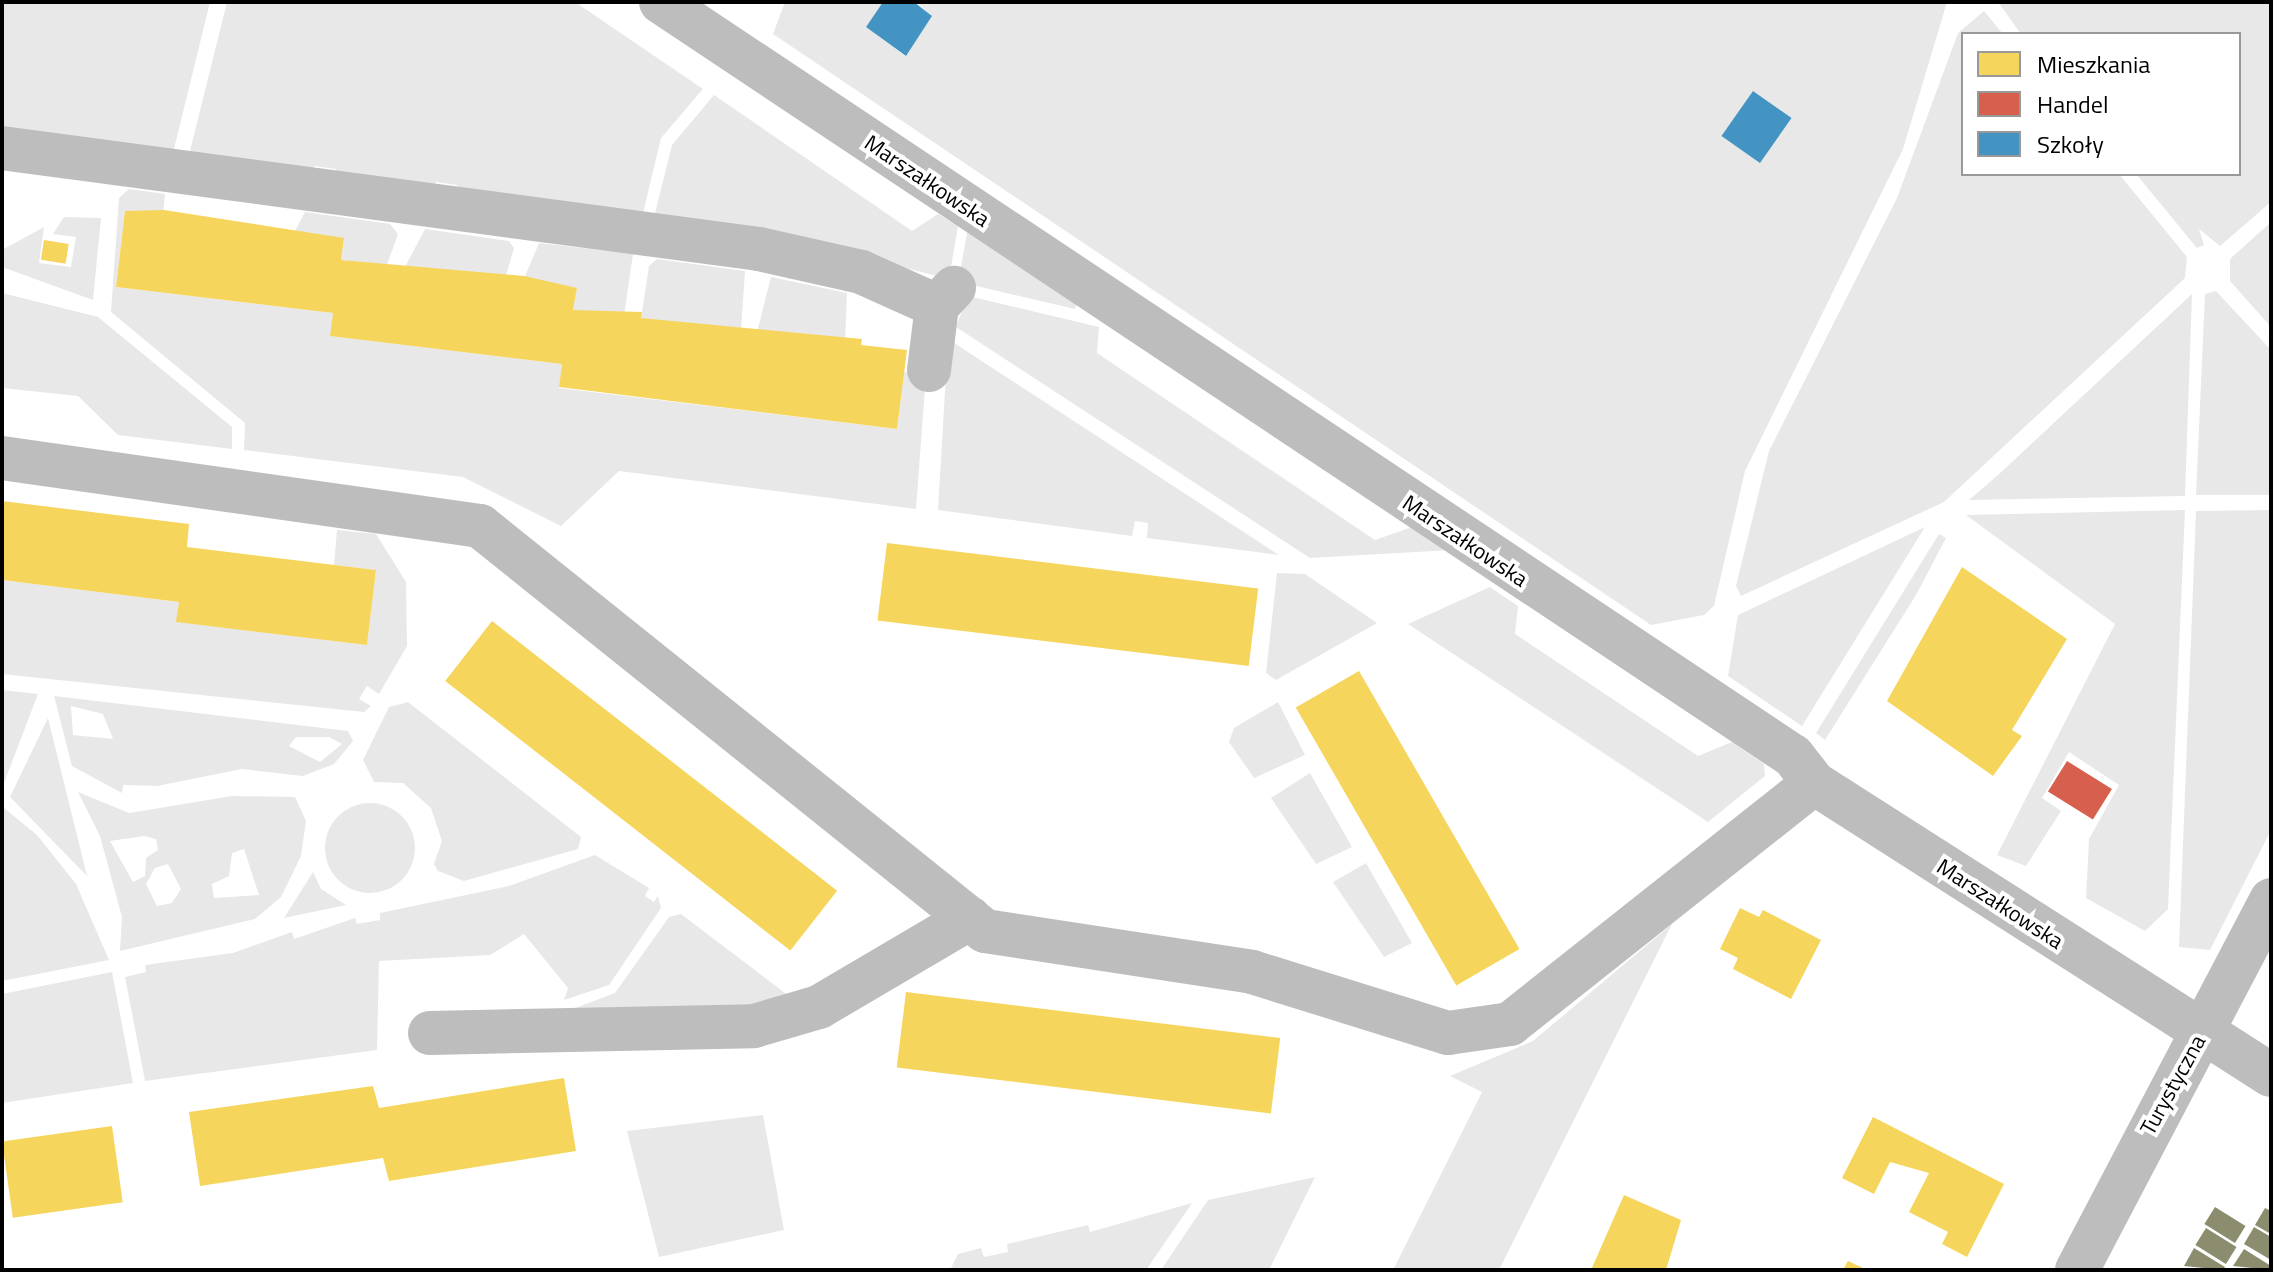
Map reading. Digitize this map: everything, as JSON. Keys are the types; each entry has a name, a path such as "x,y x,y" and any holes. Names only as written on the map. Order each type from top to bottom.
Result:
{"street":[{"name":"Marszałkowska","path":"661,2 1793,756 1814,783 2271,1075"},
{"path":"2,148 759,249 861,272 946,297 929,370"},
{"path":"2,458 480,526 985,931 1252,972 1396,1022 1483,1032 1510,1024 1814,783"},
{"name":"Turystyczna","path":"2077,1270 2271,900"},
{"path":"430,1033 754,1026 819,1007 970,918"}],"shaded area":[{"path":"2,2 210,2 173,153 2,132"},
{"path":"227,2 575,2 703,89 661,138 642,217 457,194 457,185 436,182 434,191 335,177 336,169 314,166 312,174 188,159"},
{"path":"785,2 883,2 866,27 905,56 932,16 916,2 1947,2 1903,149 1745,471 1714,606 1704,615 1651,625 773,34","holes":["1753,91 1791,118 1759,162 1723,137"]},
{"path":"1998,2 2271,2 2271,202 2220,246 2199,229 2204,245 2197,248 2138,176 2241,176 2241,32 2020,32"},
{"path":"1984,11 2001,32 1961,32 1961,176 2121,176 2187,257 2185,278 1944,502 1741,596 1736,586 1769,451 1897,198 1958,33"},
{"path":"714,95 912,231 938,214 958,226 949,279 798,241 653,221 672,145"},
{"path":"129,189 165,194 163,216 125,211 116,287 333,313 331,336 562,364 559,388 897,429 904,372 926,374 916,509 619,471 561,526 463,477 244,450 245,423 111,312 119,198"},
{"path":"305,212 390,224 398,234 387,265 341,260 344,239 294,233"},
{"path":"64,217 101,218 93,300 2,267 2,250 44,227 39,263 71,267 76,237 53,234"},
{"path":"2271,222 2271,327 2230,281 2230,259"},
{"path":"968,228 1077,302 1075,309 972,285 960,272"},
{"path":"425,229 509,241 514,248 505,279 405,267"},
{"path":"539,243 633,254 624,316 573,310 577,288 523,281"},
{"path":"657,259 745,271 741,330 641,318 649,266"},
{"path":"771,277 847,293 845,343 757,332"},
{"path":"2216,291 2271,350 2271,495 2196,495 2205,294"},
{"path":"2,293 98,317 232,427 232,449 118,435 78,396 2,388"},
{"path":"2192,294 2185,496 1969,500 1998,475"},
{"path":"968,296 1099,327 1097,353 1375,540 1415,526 1451,550 1310,558 956,327"},
{"path":"948,339 1279,555 1147,538 1148,523 1135,521 1132,536 938,510"},
{"path":"2185,510 2168,909 2145,931 2086,898 2089,839 2119,785 2069,752 2042,798 2061,811 2026,866 1997,855 2115,624 1966,515"},
{"path":"2271,510 2271,830 2210,950 2179,947 2196,511"},
{"path":"1925,527 1802,726 1728,676 1738,615"},
{"path":"337,530 376,534 406,582 407,646 379,694 367,686 359,699 371,706 364,712 2,674 2,580 179,602 177,622 367,645 376,570 334,565"},
{"path":"1939,534 1946,538 1916,595 1825,740 1816,733"},
{"path":"1277,573 1305,574 1377,623 1276,680 1266,673"},
{"path":"1490,587 1518,606 1515,634 1698,756 1732,742 1764,764 1765,776 1708,822 1408,624"},
{"path":"2,690 38,694 2,788"},
{"path":"54,696 348,731 353,741 334,764 303,776 242,769 157,786 123,785 122,793 72,766","holes":["71,706 103,714 113,739 73,735","296,737 329,737 342,744 320,762 289,746"]},
{"path":"408,702 581,837 578,849 464,881 438,871 434,864 442,841 431,808 403,783 374,782 363,760 389,707"},
{"path":"1278,702 1305,755 1254,778 1229,742 1234,728"},
{"path":"48,718 87,876 10,797"},
{"path":"1310,773 1352,847 1316,864 1271,798"},
{"path":"78,792 129,813 232,796 295,797 306,821 301,856 281,897 255,919 120,951 122,917 100,836","holes":["144,836 156,839 158,850 146,858 145,876 133,882 110,841","244,849 259,895 214,898 212,884 229,876 232,853","168,864 181,889 172,903 157,906 146,884 155,868"]},
{"path":"370,803 387,806 402,816 412,831 415,848 412,865 402,880 387,890 370,893 353,890 338,880 328,865 325,848 328,831 338,816 353,806"},
{"path":"4,808 37,835 76,884 109,960 2,981"},
{"path":"595,855 649,888 645,896 654,902 658,896 661,908 609,985 564,1000 568,988 524,934 490,955 379,961 377,1050 145,1081 125,977 146,972 145,965 233,953 292,932 294,939 355,918 357,924 380,920 380,913 509,886"},
{"path":"1366,863 1412,943 1384,957 1333,882"},
{"path":"313,872 321,889 346,905 284,918"},
{"path":"681,914 793,999 765,1011 570,1010 615,993 669,917"},
{"path":"1672,924 1499,1270 1393,1270 1482,1092 1450,1076 1533,1041"},
{"path":"112,972 133,1083 2,1103 2,994"},
{"path":"763,1115 784,1230 659,1257 627,1131"},
{"path":"1315,1177 1269,1270 1161,1270 1208,1200"},
{"path":"1192,1203 1146,1270 951,1268 958,1254 981,1248 984,1257 1008,1252 1007,1244 1088,1225 1090,1232"}],"building: Mieszkania":[{"path":"164,210 344,238 341,260 524,276 577,288 573,310 642,312 641,318 862,339 861,345 907,350 897,429 559,387 562,364 330,336 333,313 116,287 125,211"},
{"path":"44,240 69,244 66,264 41,260"},
{"path":"2,501 189,524 187,547 376,570 367,645 176,622 179,602 2,580"},
{"path":"887,543 1258,589 1249,666 877,620"},
{"path":"1962,567 2067,639 2012,730 2022,736 1993,776 1887,701"},
{"path":"492,621 837,891 790,951 445,681"},
{"path":"1359,671 1520,949 1456,985 1296,708"},
{"path":"1740,908 1759,917 1763,910 1821,940 1791,999 1733,969 1738,958 1720,949"},
{"path":"906,992 1280,1038 1271,1113 897,1067"},
{"path":"564,1078 576,1151 389,1181 383,1158 200,1186 189,1112 373,1086 379,1108"},
{"path":"1873,1117 2004,1184 1967,1257 1942,1244 1948,1232 1909,1212 1929,1173 1890,1162 1874,1194 1842,1178"},
{"path":"112,1126 123,1202 13,1218 2,1141"},
{"path":"1624,1195 1681,1220 1666,1270 1591,1270"},
{"path":"1848,1261 1867,1270 1843,1270"}],"building: Handel":[{"path":"2067,761 2112,789 2093,820 2048,792"}],"building: Szkoły":[{"path":"883,2 914,2 932,16 906,56 866,27"},
{"path":"1753,91 1792,118 1760,163 1721,136"}],"building: Przemysł":[{"path":"2215,1207 2246,1226 2235,1243 2204,1224"},
{"path":"2265,1208 2271,1211 2271,1234 2255,1225"},
{"path":"2254,1227 2271,1237 2271,1260 2244,1244"},
{"path":"2206,1228 2237,1247 2226,1264 2195,1245"},
{"path":"2194,1248 2225,1267 2223,1270 2184,1266"},
{"path":"2244,1249 2271,1266 2271,1270 2233,1266"}]}
